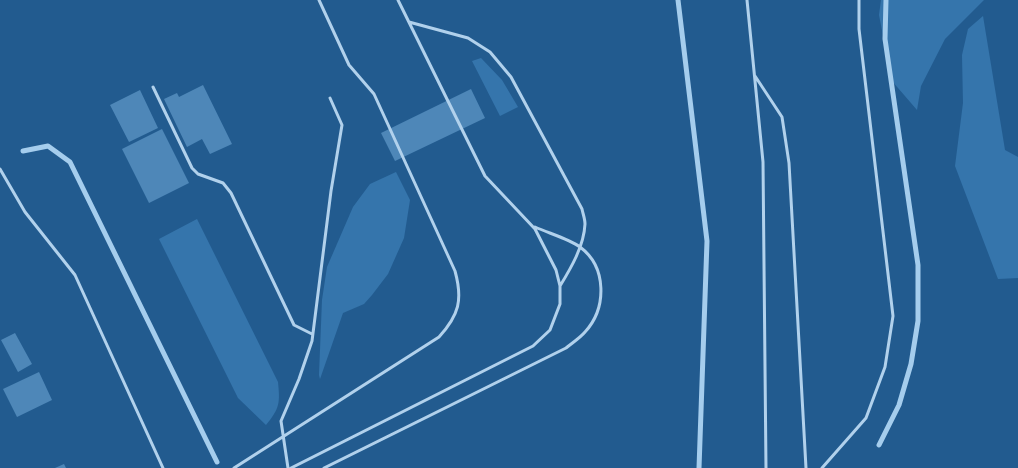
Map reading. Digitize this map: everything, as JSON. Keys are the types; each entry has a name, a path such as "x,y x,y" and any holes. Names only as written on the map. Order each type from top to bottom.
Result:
{"lane":[{"path":"234,468 439,337 451,324 458,309 460,288 455,271 374,94 350,65 319,0"},
{"path":"291,468 534,346 550,330 560,304 560,286 556,270 533,227 485,176 398,0"},
{"path":"747,0 763,162 766,468"},
{"path":"822,468 866,418 885,367 893,316 859,29 859,0"},
{"path":"409,22 468,38 490,52 511,77 582,209 585,224 580,247 560,286"},
{"path":"754,74 782,117 789,163 806,468"},
{"path":"153,87 192,168 198,174 223,183 231,192 294,325 312,334"},
{"path":"288,468 282,437 281,422 299,379 312,334 330,191 342,125 330,98"},
{"path":"0,169 25,212 75,275 163,468"},
{"path":"324,468 566,348 586,332 602,297 601,281 592,260 580,247 533,227"}],"shaded area":[{"path":"881,0 984,0 945,39 921,86 917,110 892,81 879,15"},
{"path":"983,16 1005,150 1018,157 1018,278 998,279 955,166 963,103 962,55 968,29"},
{"path":"481,58 502,80 518,107 500,116 472,61"},
{"path":"396,172 410,200 404,238 388,274 372,295 364,304 343,313 320,379 322,300 327,267 353,207 370,184"},
{"path":"197,219 278,382 278,405 274,414 266,425 238,398 159,239"}],"building":[{"path":"203,85 232,144 210,154 202,139 187,147 164,99 177,93 179,97"},
{"path":"471,89 485,118 395,161 381,133"},
{"path":"140,90 158,128 129,142 110,105"},
{"path":"162,129 189,183 149,203 122,149"},
{"path":"15,333 32,364 18,372 1,340"},
{"path":"39,372 52,400 17,417 3,389"},
{"path":"64,464 66,468 55,468"}],"waterway":[{"path":"678,0 707,241 699,468"},
{"path":"879,445 899,405 911,364 918,321 918,265 885,39 886,0"},
{"path":"23,151 48,146 70,162 217,462"}]}
